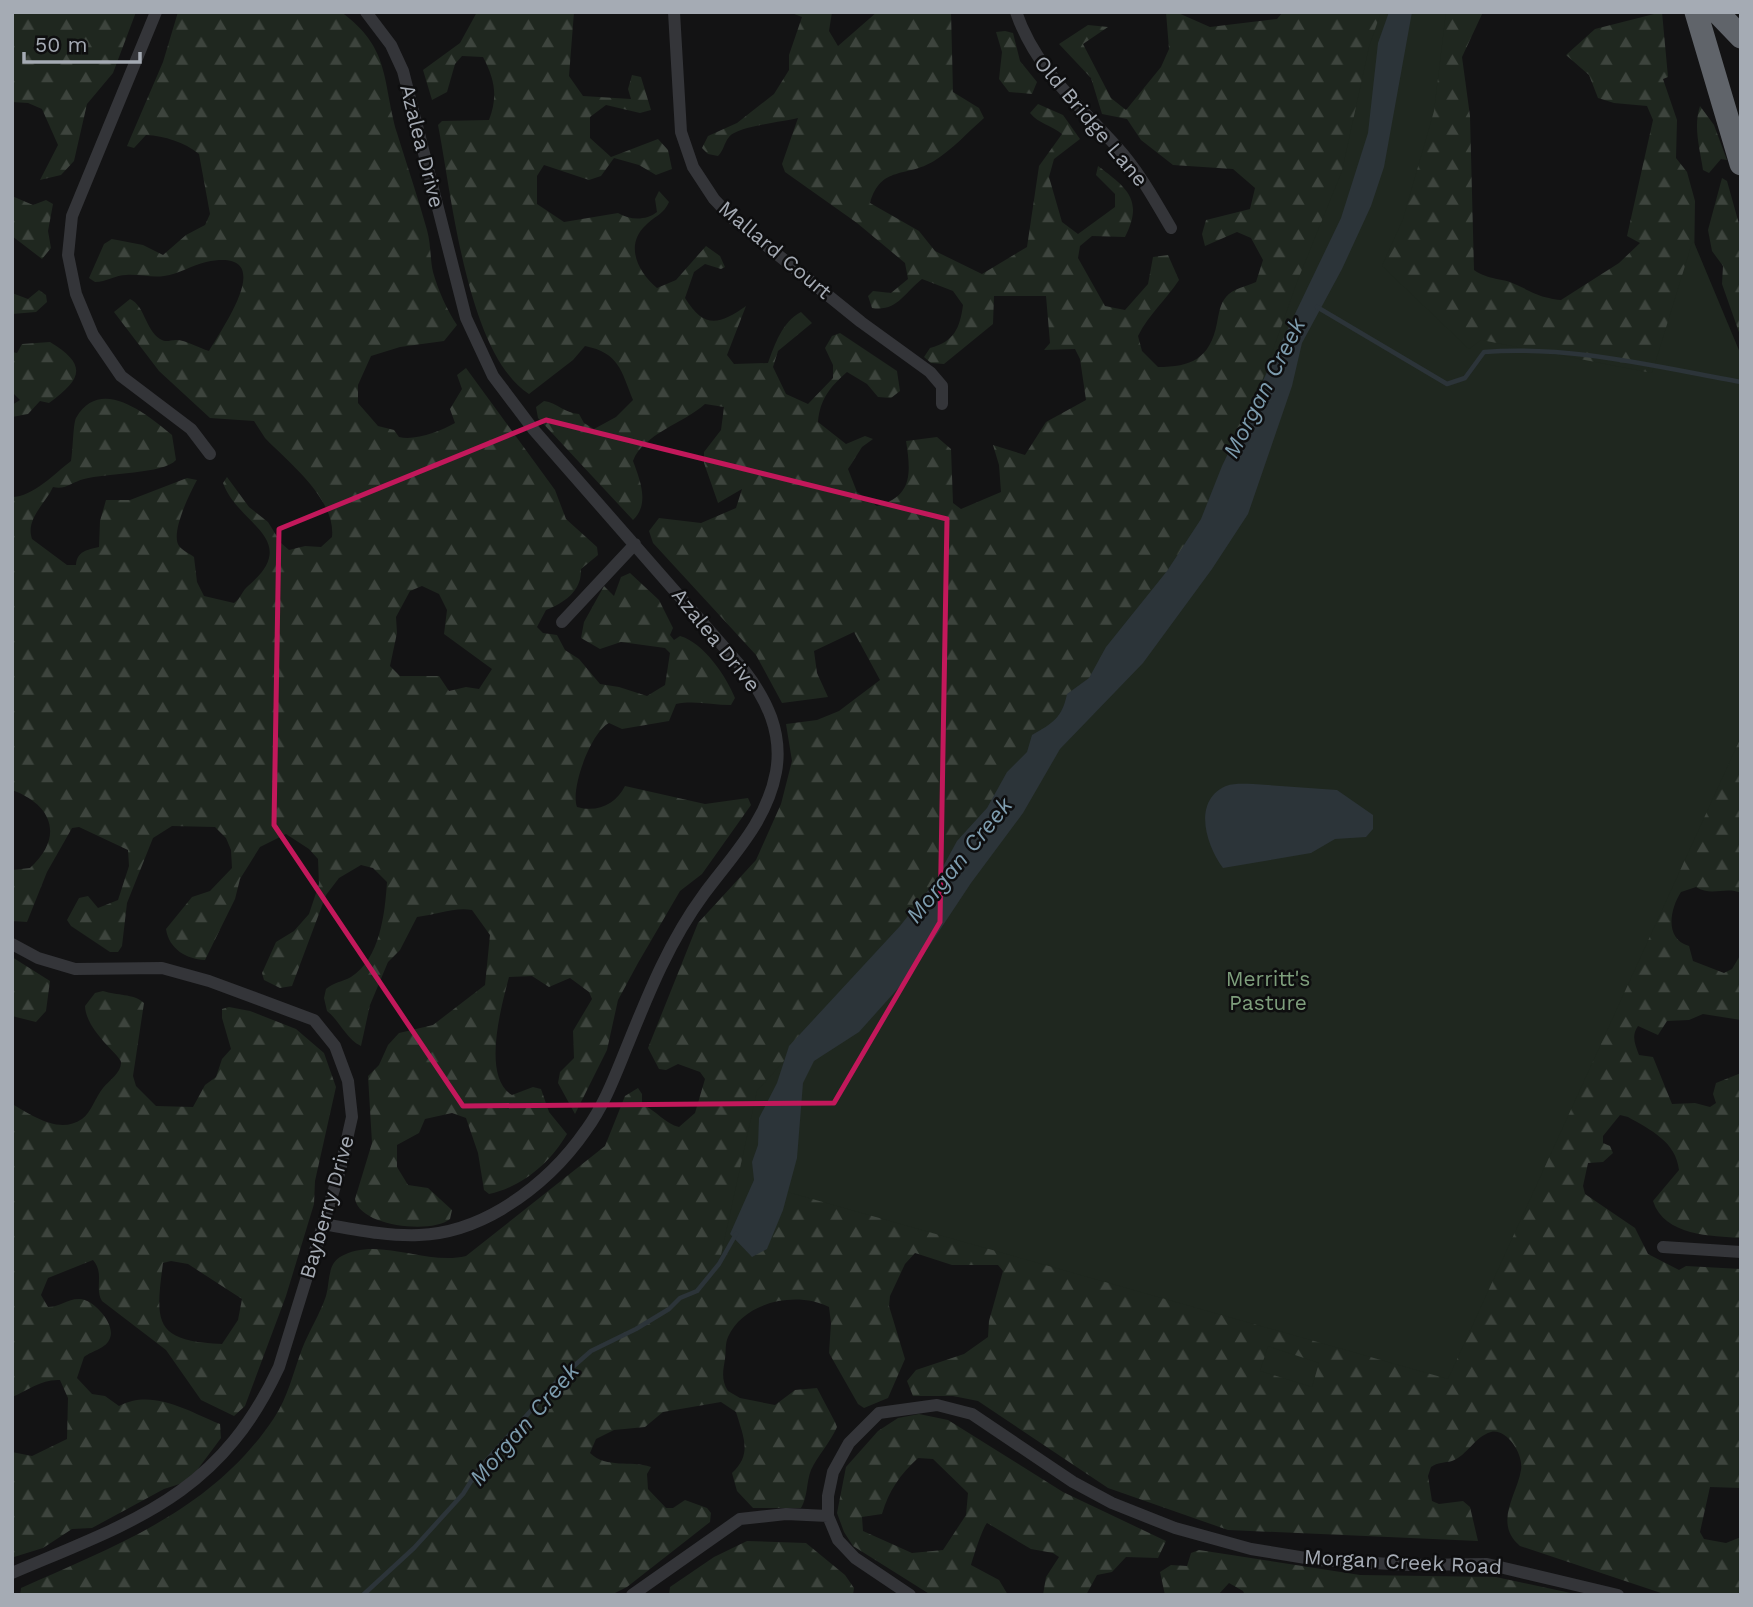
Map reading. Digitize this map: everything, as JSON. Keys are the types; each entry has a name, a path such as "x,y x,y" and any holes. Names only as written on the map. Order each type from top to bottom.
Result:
{"highway":[{"path":"1696,12 1741,164"},
{"path":"1717,12 1741,37"}],"street":[{"path":"156,12 72,216 68,255 76,294 93,335 121,376 191,429 210,454"},
{"name":"Azalea Drive","path":"323,1224 376,1233 425,1237 461,1228 501,1209 552,1171 573,1148 601,1106 671,945 764,811 776,769 776,732 770,711 744,670 506,396 479,349 456,282 403,71 391,45 366,12"},
{"name":"Mallard Court","path":"674,12 681,132 685,150 703,183 731,217 930,372 942,386 942,404"},
{"name":"Old Bridge Lane","path":"1016,12 1031,49 1047,73 1133,167 1171,228"},
{"path":"562,622 635,544"},
{"name":"Bayberry Drive","path":"12,944 38,958 75,969 162,968 272,1002 314,1020 335,1046 348,1081 352,1117 323,1224 279,1367 265,1397 223,1456 190,1485 148,1513 12,1573"},
{"path":"1663,1247 1741,1252"},
{"name":"Morgan Creek Road","path":"828,1516 833,1472 849,1443 879,1413 937,1405 972,1413 1073,1482 1112,1503 1175,1528 1251,1549 1318,1560 1410,1565 1487,1564 1618,1595"},
{"path":"632,1595 740,1518 786,1514 828,1516 838,1540 855,1558 909,1595"}],"highlighted area":[{"path":"546,420 947,519 940,922 834,1103 463,1106 274,825 279,529"}],"green space":[{"path":"12,12 136,12 113,73 87,104 74,161 61,175 40,180 58,145 42,109 28,103 12,102"},
{"path":"178,12 341,12 357,25 377,52 382,66 397,133 427,230 437,286 457,325 444,341 400,347 371,356 358,385 358,403 378,426 394,430 399,437 428,435 455,423 450,409 462,389 457,375 466,368 555,490 566,519 597,547 598,555 581,569 581,577 575,590 565,600 546,610 537,627 543,633 557,635 565,650 579,659 600,684 647,696 665,685 670,653 665,648 621,642 600,649 581,638 584,622 604,586 614,596 621,577 630,573 659,600 673,628 670,635 674,640 680,636 706,653 726,680 735,698 731,705 676,704 669,721 622,729 609,723 595,737 579,775 577,807 592,809 606,806 617,798 625,786 705,804 748,798 751,805 702,874 680,891 638,963 618,1000 607,1050 575,1114 558,1083 560,1072 574,1058 573,1031 592,999 589,992 570,978 549,987 532,976 509,977 496,1039 497,1073 503,1086 512,1095 533,1087 541,1089 549,1112 567,1134 544,1164 524,1180 489,1194 484,1190 478,1153 466,1118 452,1113 425,1119 419,1133 397,1145 397,1167 408,1185 428,1188 452,1210 450,1219 441,1224 413,1227 383,1222 360,1209 355,1199 372,1143 368,1076 379,1065 388,1045 399,1033 433,1025 485,985 490,935 472,910 452,910 417,917 400,950 388,962 370,1005 361,1046 351,1039 327,1011 324,998 326,989 351,977 369,959 379,934 387,882 373,868 361,865 339,878 326,895 292,986 280,988 264,980 262,973 276,942 294,931 309,914 319,884 318,859 309,849 286,834 260,847 240,879 235,899 205,960 191,958 180,952 171,942 166,929 192,897 210,891 232,868 231,850 226,838 215,827 172,826 153,838 127,903 122,946 118,952 110,952 71,926 67,920 79,898 88,896 98,908 118,900 129,866 128,850 79,827 72,828 47,872 27,922 12,921 12,870 30,868 41,856 50,834 45,813 26,796 12,790 12,497 36,489 71,461 75,421 86,406 98,400 111,399 137,409 172,435 176,460 160,468 94,477 65,487 53,487 31,525 32,539 67,565 76,565 81,554 99,547 100,521 106,500 130,500 187,478 197,480 182,513 177,540 180,547 194,557 197,582 204,596 234,603 263,570 269,556 268,544 262,533 231,498 223,483 227,477 249,507 268,522 281,543 289,550 305,546 321,547 332,537 327,509 319,496 298,470 265,438 254,421 210,418 159,371 114,312 130,299 139,307 151,330 160,339 184,341 209,351 241,291 243,277 240,266 228,260 206,262 164,276 122,275 95,282 89,278 104,244 112,239 143,245 163,255 186,235 205,225 210,214 199,154 181,143 146,135 134,148 127,146 163,62","holes":["422,586 439,594 447,610 444,634 492,669 479,689 466,687 449,691 439,676 400,676 390,666 397,633 396,617 410,591"]},
{"path":"477,12 574,12 569,76 583,96 631,99 628,89 632,75 641,77 651,110 640,113 606,105 590,117 590,138 611,157 658,139 668,150 672,169 656,175 639,165 614,158 601,176 589,180 544,165 537,176 537,204 564,222 618,213 632,218 643,218 657,212 655,199 659,191 669,202 639,233 635,250 639,266 650,282 657,288 676,280 706,246 720,256 725,267 721,269 705,264 694,272 685,298 699,315 712,321 728,317 746,306 727,355 734,364 768,363 784,328 801,312 812,323 778,351 773,367 786,394 808,404 833,378 833,365 825,348 832,336 840,333 897,371 900,391 891,398 878,397 867,384 847,372 827,394 818,422 846,444 865,436 873,439 862,447 848,469 857,492 877,506 897,496 907,482 909,463 906,441 937,437 951,449 953,503 961,509 1001,492 999,465 993,445 1025,455 1046,422 1086,400 1080,359 1075,349 1044,350 1050,343 1046,296 994,296 993,324 944,364 931,363 924,357 930,348 945,342 954,333 963,305 953,291 922,279 894,304 872,308 868,296 873,291 891,293 908,279 905,263 857,223 785,172 782,164 798,118 750,127 734,133 727,139 718,156 708,154 702,148 708,136 737,123 774,94 789,70 789,55 802,17 789,12 832,12 829,31 838,46 877,12 951,12 953,92 979,108 984,118 934,161 888,177 875,191 870,203 919,231 935,251 982,274 1027,247 1039,166 1062,134 1030,113 1038,104 1063,115 1080,139 1054,159 1049,177 1062,222 1078,234 1115,207 1115,194 1096,175 1098,166 1130,196 1133,213 1125,237 1092,236 1080,246 1078,258 1105,306 1125,310 1148,284 1153,257 1168,255 1179,280 1138,336 1142,351 1158,367 1170,367 1189,363 1204,353 1214,335 1224,300 1232,292 1256,282 1263,260 1251,238 1237,232 1205,246 1202,234 1206,220 1250,209 1255,188 1233,169 1173,165 1141,140 1127,119 1102,114 1091,78 1059,44 1088,25 1108,27 1083,44 1111,98 1126,110 1161,67 1169,49 1166,12 1176,12 1210,27 1277,19 1283,12 1483,12 1462,57 1470,116 1474,270 1538,295 1561,300 1619,263 1640,243 1627,236 1653,120 1647,106 1614,103 1598,98 1589,75 1566,55 1595,29 1662,12 1668,77 1663,79 1677,120 1676,158 1687,172 1695,201 1694,270 1741,643 1741,893 1708,891 1696,887 1681,892 1674,907 1672,923 1676,937 1689,946 1693,961 1724,973 1732,969 1741,954 1741,1020 1703,1014 1689,1020 1667,1021 1658,1035 1638,1026 1634,1040 1639,1055 1653,1057 1672,1104 1695,1103 1710,1107 1716,1103 1713,1094 1716,1083 1741,1073 1741,1238 1690,1232 1678,1228 1659,1213 1653,1201 1679,1170 1677,1160 1668,1144 1628,1117 1620,1115 1603,1136 1603,1143 1610,1146 1613,1153 1603,1162 1588,1163 1583,1186 1585,1194 1635,1228 1648,1254 1679,1270 1686,1266 1741,1269 1741,1488 1710,1487 1700,1532 1704,1539 1726,1543 1741,1537 1741,1595 1667,1595 1520,1546 1512,1537 1507,1518 1519,1480 1520,1457 1508,1438 1497,1432 1485,1434 1458,1458 1431,1467 1428,1476 1432,1501 1439,1504 1463,1501 1470,1507 1478,1541 1228,1530 1108,1488 978,1401 953,1396 913,1396 907,1381 916,1370 964,1354 988,1337 989,1321 1003,1271 998,1265 952,1265 915,1253 905,1264 890,1296 889,1306 905,1359 888,1398 864,1408 858,1404 829,1353 829,1307 816,1302 787,1300 759,1307 746,1315 728,1337 723,1375 728,1391 740,1398 775,1405 795,1390 817,1388 835,1422 837,1427 834,1433 811,1470 801,1508 753,1508 737,1491 732,1473 742,1459 743,1437 736,1412 721,1402 663,1412 645,1427 614,1430 596,1439 590,1453 597,1458 611,1463 651,1467 647,1474 648,1489 666,1508 673,1508 685,1500 707,1508 711,1513 710,1522 627,1587 611,1595 20,1595 21,1588 127,1540 161,1521 192,1501 250,1450 283,1402 302,1349 326,1296 331,1269 340,1257 354,1251 370,1249 435,1257 466,1256 605,1146 625,1096 638,1088 642,1094 642,1104 679,1127 695,1113 705,1079 700,1072 678,1064 666,1070 659,1069 648,1048 698,923 756,860 781,804 792,761 786,724 817,720 839,711 880,680 854,632 814,651 817,673 828,697 782,703 756,655 653,543 649,531 659,518 701,523 736,508 742,489 718,503 704,463 704,452 721,430 724,407 705,404 655,436 638,452 633,461 641,484 642,499 638,514 633,520 538,418 536,407 544,401 553,404 579,414 584,423 594,429 616,417 633,400 612,358 585,346 573,360 529,394 508,374 491,345 466,271 438,125 442,121 489,120 494,103 493,81 483,57 462,56 455,64 447,92 432,100 423,70 460,43"},
{"name":"Merritt's Pasture","path":"1381,12 1446,12 1434,111 1403,219 1382,266 1469,349 1481,340 1652,373 1693,240 1741,355 1741,737 1448,1379 759,1184 719,1264 757,1091 922,907 1204,523 1245,429 1297,282 1342,171 1369,47"},
{"path":"996,32 1013,33 1020,61 1037,82 1032,94 1009,92 999,79 1002,52"},
{"path":"1700,106 1714,125 1727,160 1721,159 1709,173 1703,170 1698,138"},
{"path":"1722,178 1727,181 1741,231 1741,338 1722,284 1723,266 1712,251 1708,230"},
{"path":"12,196 33,205 46,200 53,204 48,231 51,248 42,259 12,236"},
{"path":"39,290 46,295 47,302 36,312 12,314 12,293 28,299"},
{"path":"50,342 71,358 76,372 74,379 49,403 40,401 28,414 12,417 12,405 20,400 12,392 12,352 17,353 22,344"},
{"path":"12,957 50,981 46,1011 36,1022 12,1016"},
{"path":"103,991 130,996 144,1003 133,1076 136,1086 156,1106 193,1107 205,1085 216,1077 222,1059 231,1049 222,1018 222,1009 229,1007 250,1011 296,1029 324,1053 336,1087 315,1181 314,1204 286,1296 245,1406 234,1416 201,1400 166,1350 102,1301 97,1265 93,1260 48,1278 41,1295 48,1307 76,1299 85,1300 102,1313 110,1326 108,1342 84,1357 77,1378 92,1394 105,1396 119,1406 144,1399 170,1403 220,1424 221,1438 189,1481 164,1489 92,1528 72,1529 43,1548 14,1557 12,1452 32,1456 67,1439 68,1398 60,1380 41,1383 12,1397 12,1104 37,1118 55,1124 73,1123 88,1113 100,1091 121,1066 119,1059 97,1033 87,1015 85,1006 95,993","holes":["171,1261 188,1264 242,1299 238,1320 222,1344 183,1339 171,1333 164,1325 159,1301 163,1263"]},
{"path":"1268,1346 1319,1363 1312,1387 1260,1371"},
{"path":"919,1414 948,1420 1063,1492 1166,1541 1158,1558 1126,1557 1112,1572 1097,1575 1086,1595 1043,1595 1046,1577 1059,1557 1053,1553 1031,1549 987,1523 971,1565 999,1580 1008,1595 931,1595 853,1546 837,1513 846,1467 878,1431 898,1418","holes":["918,1458 933,1459 968,1493 966,1515 943,1550 912,1553 863,1531 862,1517 882,1514 892,1490 912,1464"]},
{"path":"747,1541 806,1543 845,1575 854,1588 853,1595 669,1595 670,1587 714,1557"},
{"path":"1199,1550 1360,1575 1496,1577 1580,1595 1245,1595 1229,1583 1218,1595 1165,1595 1160,1572 1171,1565 1187,1566 1191,1553"}],"water":[{"path":"1389,12 1412,12 1384,167 1371,206 1342,269 1302,343 1292,386 1248,514 1212,569 1143,663 1060,749 1023,813 971,883 910,975 859,1032 814,1061 803,1083 797,1158 783,1210 767,1249 752,1257 730,1234 754,1180 752,1162 758,1145 759,1118 777,1083 789,1046 900,926 934,883 957,841 987,808 1007,772 1027,752 1032,735 1056,719 1067,694 1089,678 1106,647 1167,571 1201,519 1222,466 1341,218 1368,133 1378,43"},
{"path":"1253,784 1337,790 1373,815 1373,829 1366,837 1335,839 1311,853 1223,868 1212,848 1205,824 1209,802 1215,793 1226,786"}],"waterway":[{"path":"1317,307 1447,384 1465,378 1484,352 1517,351 1581,354 1741,382"},
{"name":"Morgan Creek","path":"363,1595 414,1548 463,1494 478,1470 559,1379 591,1351 636,1329 669,1309 680,1298 697,1291 719,1264 736,1234"}]}
